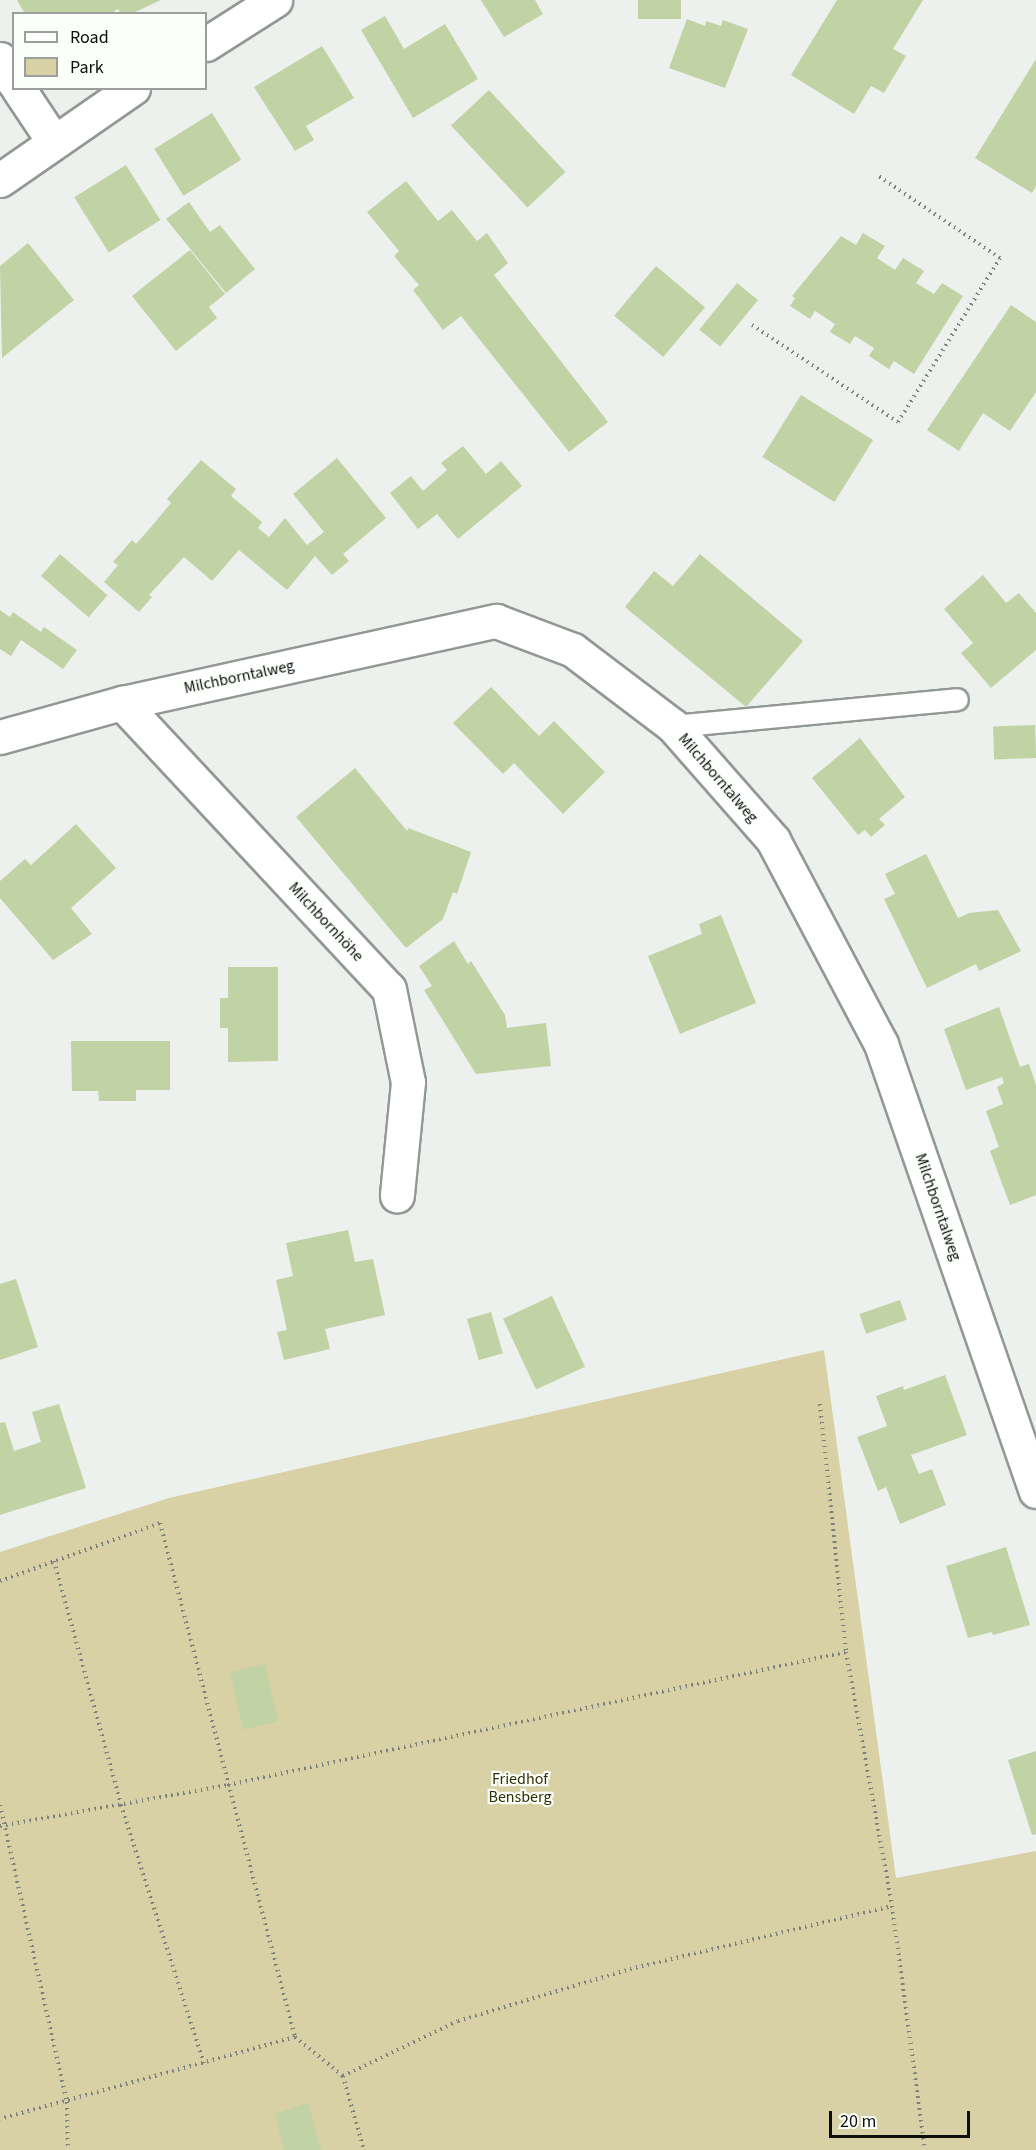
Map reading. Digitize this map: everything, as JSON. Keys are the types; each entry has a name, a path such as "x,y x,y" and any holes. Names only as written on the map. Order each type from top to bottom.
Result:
{"street":[{"path":"207,43 275,0"},
{"path":"0,59 12,79"},
{"path":"19,90 54,142"},
{"path":"0,180 131,90"},
{"name":"Milchborntalweg","path":"0,736 122,703 496,621 573,650 673,726 773,840 881,1044 1036,1491"},
{"name":"Milchbornhöhe","path":"122,703 389,989 408,1082 398,1195"}],"lane":[{"path":"673,726 957,699"}],"path":[{"path":"752,325 898,422 1000,258 877,175"},
{"path":"820,1404 846,1652 892,1906 925,2150"},
{"path":"0,1581 160,1523 295,2037 343,2076 364,2150"},
{"path":"54,1561 121,1805 204,2063"},
{"path":"2,1826 228,1785 846,1652"},
{"path":"0,1805 2,1826 67,2102 68,2150"},
{"path":"343,2076 458,2021 630,1969 892,1906"},
{"path":"0,2119 295,2037"}],"green space":[{"name":"Friedhof Bensberg","path":"824,1350 896,1878 1036,1851 1036,2150 0,2150 0,1552 169,1498"}],"building":[{"path":"17,0 161,0 135,12 120,12 118,9 113,12 24,12"},
{"path":"481,0 535,0 543,14 504,37"},
{"path":"638,0 681,0 681,19 638,19"},
{"path":"837,0 923,0 893,49 906,56 884,93 871,86 854,114 791,75"},
{"path":"385,16 404,49 445,24 478,79 413,118 361,30"},
{"path":"687,19 705,26 706,21 721,26 723,20 748,29 725,88 669,68"},
{"path":"322,46 354,98 306,126 314,140 295,151 254,87"},
{"path":"1036,59 1036,186 1032,193 975,158"},
{"path":"489,90 565,172 527,207 451,125"},
{"path":"212,113 241,160 183,196 154,149"},
{"path":"126,165 160,220 109,252 74,197"},
{"path":"406,181 438,221 452,210 477,241 487,233 508,263 494,275 608,422 569,452 461,316 443,330 413,290 419,285 394,256 399,251 367,212"},
{"path":"189,202 210,232 220,225 255,269 226,293 166,219"},
{"path":"863,233 885,246 877,258 895,270 903,258 924,271 916,283 934,294 942,283 963,296 914,374 894,361 889,369 869,356 874,348 855,336 850,344 830,332 835,324 815,311 810,319 790,306 795,298 792,296 841,236 856,245"},
{"path":"28,243 74,300 2,358 0,266"},
{"path":"190,250 225,294 209,307 217,318 176,351 132,296"},
{"path":"656,266 705,307 663,357 614,316"},
{"path":"737,283 758,300 720,347 699,330"},
{"path":"1011,305 1036,322 1036,392 1010,431 983,413 959,451 927,430"},
{"path":"801,395 873,440 834,502 762,457"},
{"path":"463,446 486,474 501,461 522,486 458,539 437,514 418,529 390,493 411,476 423,491 447,470 441,463"},
{"path":"337,458 386,518 343,554 349,561 332,575 315,556 287,590 239,550 212,581 184,557 149,595 152,597 139,612 104,582 118,565 113,562 132,540 136,544 151,527 171,503 167,499 201,460 236,489 231,496 262,522 258,528 269,537 285,518 307,545 324,532 293,494"},
{"path":"60,554 108,595 89,617 41,576"},
{"path":"700,554 803,641 746,707 625,607 654,571 673,586"},
{"path":"983,575 1006,603 1019,593 1036,613 1036,650 991,688 961,653 973,643 944,609"},
{"path":"0,610 10,617 13,612 41,632 44,627 77,650 63,669 21,640 11,656 0,649"},
{"path":"491,687 539,736 554,721 605,772 563,814 514,763 503,774 453,723"},
{"path":"1035,725 1036,758 994,759 993,726"},
{"path":"860,738 905,797 879,819 885,825 871,837 865,830 858,835 812,778"},
{"path":"355,768 407,831 408,828 471,852 457,894 453,892 443,919 406,948 296,817"},
{"path":"76,824 116,868 71,908 92,934 53,960 0,898 0,881 25,859 31,865"},
{"path":"926,854 958,918 969,913 998,910 1021,951 979,971 976,964 927,988 884,899 895,894 885,874"},
{"path":"721,915 756,1003 680,1034 648,956 702,934 699,924"},
{"path":"454,941 468,964 471,961 505,1015 507,1028 546,1023 551,1066 476,1074 424,990 432,986 419,966"},
{"path":"228,967 278,967 278,1061 228,1062 228,1028 220,1028 220,998 228,998"},
{"path":"999,1007 1020,1067 1029,1064 1036,1085 1036,1195 1010,1205 990,1151 999,1147 986,1111 1003,1104 997,1087 1004,1083 1002,1077 966,1090 944,1029"},
{"path":"71,1041 170,1041 170,1090 136,1090 136,1101 99,1101 98,1091 72,1091"},
{"path":"348,1230 355,1262 373,1259 385,1315 325,1329 330,1349 284,1360 277,1332 287,1330 276,1280 293,1276 286,1243"},
{"path":"16,1279 38,1347 0,1360 0,1284"},
{"path":"552,1296 585,1367 536,1390 503,1319"},
{"path":"900,1300 907,1320 866,1334 859,1314"},
{"path":"491,1312 503,1353 479,1360 467,1319"},
{"path":"945,1375 967,1435 911,1455 919,1474 932,1469 946,1505 900,1524 886,1487 878,1491 857,1437 887,1426 876,1396 903,1386 904,1390"},
{"path":"59,1404 86,1488 0,1515 0,1423 5,1422 14,1451 41,1442 32,1412"},
{"path":"1006,1547 1030,1625 993,1635 992,1632 968,1638 946,1566"},
{"path":"265,1664 278,1721 243,1730 230,1672"},
{"path":"1036,1751 1036,1834 1032,1835 1008,1760"},
{"path":"308,2103 321,2150 284,2150 275,2114"}]}
